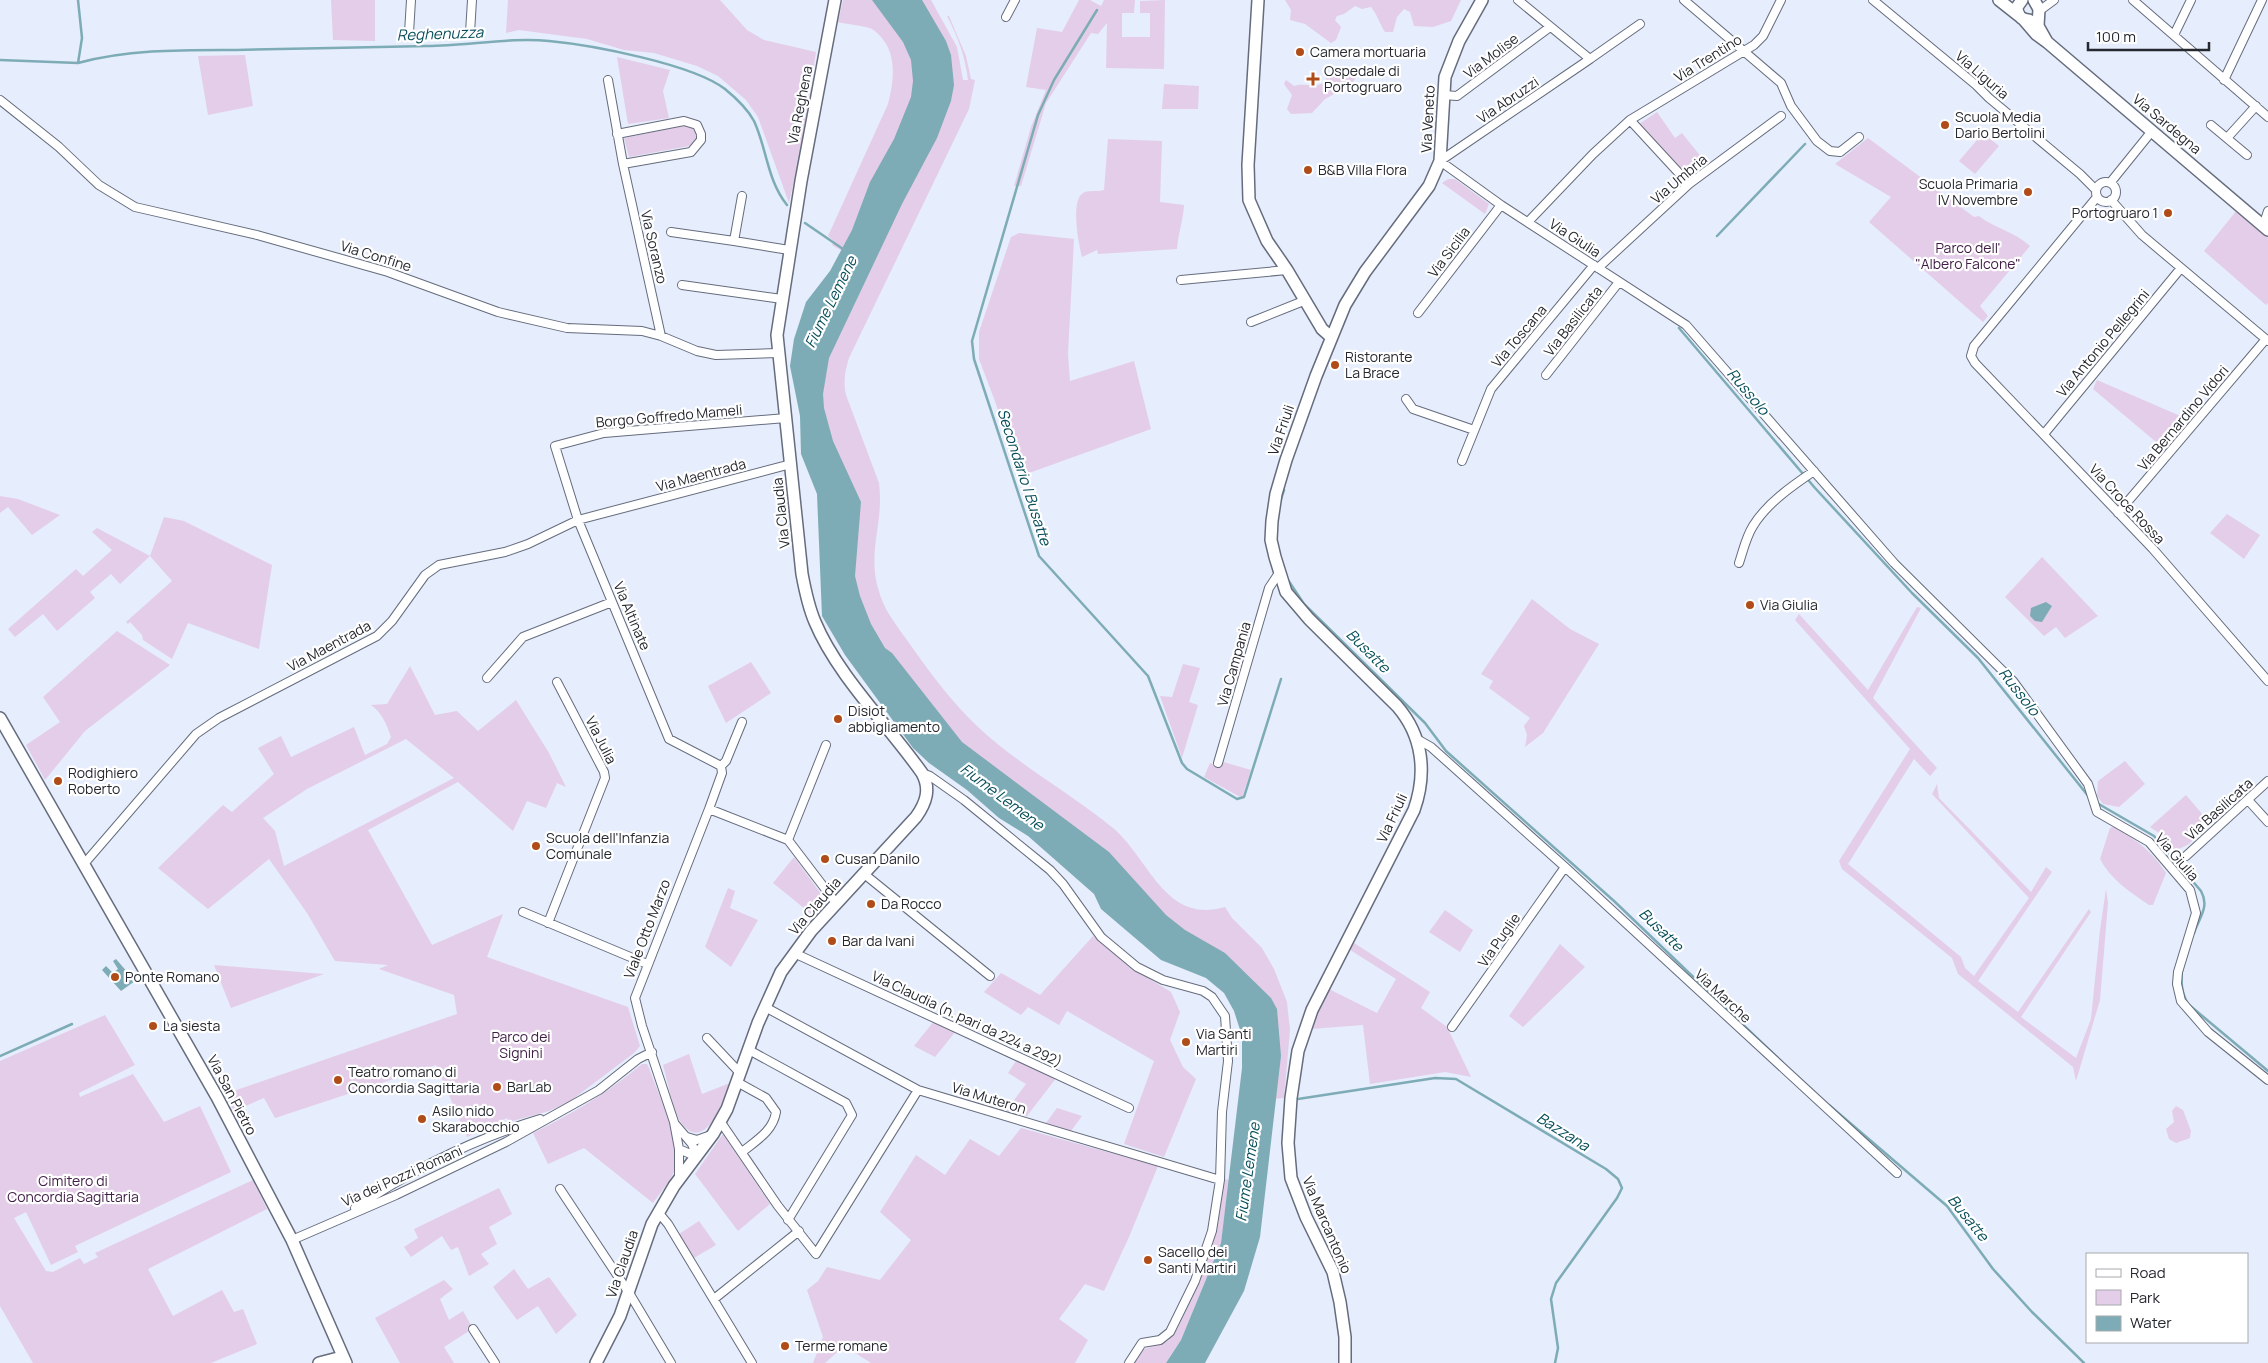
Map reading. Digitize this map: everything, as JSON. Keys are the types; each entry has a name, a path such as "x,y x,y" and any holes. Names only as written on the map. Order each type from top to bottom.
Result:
{"street":[{"path":"409,33 411,0"},
{"path":"470,33 472,0"},
{"name":"Via Reghena","path":"795,216 835,0"},
{"path":"1006,17 1015,0"},
{"path":"1258,0 1248,164 1248,194 1260,228 1306,300 1322,329 1331,337"},
{"name":"Via Veneto","path":"1331,337 1345,305 1365,272 1414,208 1433,179 1440,161 1443,96 1450,59 1482,0"},
{"path":"1518,0 1590,59"},
{"name":"Via Trentino","path":"1528,222 1593,154 1630,120 1745,51 1762,36 1781,0"},
{"name":"Via Liguria","path":"1873,0 1970,79 2097,194"},
{"name":"Via Sardegna","path":"1999,0 2021,17 2036,34 2266,228"},
{"path":"2022,0 2017,8 2021,17 2031,20 2054,0"},
{"name":"Via Sardegna","path":"2034,0 2039,6 2038,26 2047,42"},
{"path":"2133,0 2268,116"},
{"path":"2174,35 2192,0"},
{"path":"2224,80 2262,0"},
{"path":"1687,1 1781,83 1791,106 1823,147 1840,152 1859,137"},
{"name":"Via Abruzzi","path":"1440,161 1640,24"},
{"name":"Via Molise","path":"1443,96 1457,96 1550,27"},
{"name":"Via Soranzo","path":"608,80 623,164 661,336"},
{"name":"Via Confine","path":"0,100 59,147 99,186 135,207 257,235 388,272 498,312 567,328 622,329 661,336 706,354 778,353"},
{"path":"2227,138 2256,106"},
{"name":"Via Umbria","path":"1596,266 1689,184 1781,116"},
{"path":"1630,120 1689,184"},
{"path":"617,134 684,121 697,125 701,134 701,140 691,152 623,164"},
{"path":"2211,125 2247,155"},
{"path":"2110,183 2152,131"},
{"name":"Via Giulia","path":"1440,161 1501,205 1686,325 1811,473 1894,562 2013,681 2079,770 2088,784 2093,802 2102,817 2129,829 2149,842 2190,890 2196,913 2178,972 2177,984 2181,1001 2208,1032 2268,1080"},
{"path":"2101,183 2110,183 2114,187 2116,192 2111,200 2102,201 2097,194 2101,183"},
{"name":"Via Croce Rossa","path":"2097,194 1974,346 1971,356 1975,364 2118,513 2268,682"},
{"path":"734,241 742,196"},
{"path":"2111,200 2142,235 2267,340"},
{"name":"Via Sicilia","path":"1418,313 1501,205"},
{"path":"2266,228 2268,211"},
{"name":"Via Claudia","path":"596,1363 614,1330 648,1233 658,1212 679,1179 697,1157 720,1121 765,1007 781,972 794,953 836,903 922,809 928,791 922,773 848,676 815,622 802,574 777,335 795,216"},
{"path":"671,232 789,250"},
{"name":"Via Toscana","path":"1462,461 1491,389 1596,266"},
{"name":"Via Antonio Pellegrini","path":"2044,434 2182,268"},
{"path":"1181,280 1287,270"},
{"name":"Via Basilicata","path":"1546,375 1619,282"},
{"path":"682,285 782,299"},
{"path":"1251,322 1306,300"},
{"name":"Via Friuli","path":"1291,1098 1298,1051 1312,1010 1414,810 1420,793 1422,774 1420,750 1407,717 1309,618 1286,592 1271,540 1276,494 1331,337"},
{"name":"Via Bernardino Vidori","path":"2118,513 2267,340"},
{"path":"1406,399 1413,409 1474,430"},
{"name":"Borgo Goffredo Mameli","path":"556,446 604,433 786,418"},
{"name":"Via Altinate","path":"556,446 578,520 669,739 721,766"},
{"name":"Via Maentrada","path":"84,864 196,734 219,718 377,636 392,622 419,582 432,568 451,562 505,552 528,544 578,520 791,464"},
{"path":"1739,563 1752,528 1760,516 1811,473"},
{"name":"Via Campania","path":"1218,764 1269,588 1279,573"},
{"path":"487,678 523,637 612,602"},
{"name":"Via Julia","path":"548,923 605,778 604,772 557,682"},
{"name":"Via San Pietro","path":"0,718 217,1097 292,1240 338,1342 344,1360"},
{"name":"Viale Otto Marzo","path":"679,1179 679,1149 674,1122 642,1026 635,998 709,809 722,773 721,766 726,761 742,722"},
{"name":"Via Marche","path":"1417,740 1430,747 1566,867 1896,1173"},
{"path":"788,840 826,745"},
{"path":"922,773 942,786 1050,870 1063,884 1101,937 1137,967 1163,980 1203,991 1219,1006 1227,1025 1229,1044 1220,1180 1212,1232 1195,1281 1174,1324 1163,1339 1142,1343 1129,1363"},
{"name":"Via Basilicata","path":"2186,856 2268,781"},
{"path":"2248,800 2268,822"},
{"path":"709,809 788,840 836,903"},
{"name":"Via Puglie","path":"1452,1027 1566,867"},
{"path":"864,873 990,976"},
{"path":"524,912 647,964"},
{"name":"Via Claudia (n. pari da 224 a 292)","path":"794,953 1129,1108"},
{"name":"Via Muteron","path":"765,1007 918,1090 1220,1180"},
{"path":"707,1038 738,1078 766,1098 776,1112 773,1124 766,1133 742,1152"},
{"path":"749,1050 846,1103 852,1115 788,1220"},
{"name":"Via dei Pozzi Romani","path":"292,1240 413,1187 506,1142 599,1090 638,1059 652,1052"},
{"path":"720,1121 788,1220 816,1254 918,1090"},
{"name":"Via Marcantonio","path":"1291,1098 1288,1129 1290,1170 1297,1197 1333,1272 1345,1337 1345,1363"},
{"name":"Via dei Pozzi Romani","path":"341,1217 386,1187 463,1147 506,1129 553,1115"},
{"name":"Viale Otto Marzo","path":"674,1122 687,1138 697,1157"},
{"path":"687,1138 697,1140 713,1134"},
{"path":"679,1149 697,1157"},
{"path":"560,1189 628,1291 671,1363"},
{"path":"658,1212 668,1224 752,1363"},
{"path":"714,1299 798,1231"},
{"path":"473,1329 495,1363"},
{"path":"319,1363 344,1360"}],"green space":[{"path":"331,0 375,0 375,41 333,40"},
{"path":"508,0 720,0 747,30 764,40 816,52 801,149 789,203 758,117 746,100 718,76 697,66 654,53 624,50 587,39 519,30 506,33"},
{"path":"843,0 931,0 957,47 963,80 968,80 963,55 947,16 949,16 966,56 971,79 975,80 969,109 849,358 846,372 846,395 879,483 879,516 874,559 875,575 886,609 936,680 977,726 1026,766 1113,828 1126,841 1160,886 1173,898 1187,906 1204,910 1225,907 1232,918 1262,948 1274,969 1287,1002 1290,1030 1284,1098 1250,1101 1244,995 868,664 830,487 797,379 849,255 832,245 834,241 828,236 888,104 892,83 893,73 890,54 880,36 869,28 838,22"},
{"path":"1079,0 1090,0 1101,6 1104,0 1135,0 1134,13 1122,13 1122,37 1150,37 1150,13 1140,13 1140,1 1165,0 1164,69 1106,68 1107,23 1098,34 1091,33 1046,103 1021,186 1014,186 1031,127 1046,90 1026,87 1037,28 1062,32"},
{"path":"1285,0 1461,0 1451,21 1433,27 1414,26 1410,12 1404,9 1397,17 1393,32 1385,32 1371,7 1362,9 1355,6 1344,14 1337,16 1335,20 1341,27 1336,40 1331,43 1305,24 1290,20 1291,10"},
{"path":"245,55 253,106 208,115 198,56"},
{"path":"617,57 670,70 663,91 669,118 628,124"},
{"path":"1331,72 1357,76 1351,85 1325,99 1312,113 1291,114 1287,109 1292,95 1284,84 1286,80 1294,86 1318,85 1324,82"},
{"path":"1164,84 1199,86 1198,109 1162,109"},
{"path":"1657,112 1675,138 1682,133 1706,163 1691,176 1687,175 1639,124"},
{"path":"692,125 698,135 696,141 689,146 629,157 624,138"},
{"path":"1983,133 1999,146 1975,174 1959,161"},
{"name":"Parco dell' \"Albero Falcone\"","path":"1868,138 1974,217 1979,216 2018,237 2030,246 1980,306 1988,316 1983,322 1869,222 1891,197 1835,164"},
{"path":"1108,139 1162,141 1160,202 1184,205 1177,249 1098,254 1097,250 1082,257 1076,222 1077,203 1080,196 1085,192 1104,190"},
{"path":"1448,179 1455,179 1489,204 1485,214 1442,183"},
{"path":"2237,210 2268,238 2268,303 2266,305 2204,251"},
{"path":"1019,233 1074,239 1068,354 1070,381 1134,361 1151,429 1018,477 996,404 979,359 979,332 1011,237"},
{"path":"2097,380 2185,418 2162,447 2093,389"},
{"path":"0,496 18,499 60,515 32,535 8,507 0,513"},
{"path":"2227,514 2260,535 2244,559 2210,533"},
{"path":"164,517 184,521 272,565 259,649 188,623 172,659 143,640 142,635 130,622 128,624 126,622 172,581 150,556"},
{"path":"97,528 150,556 120,584 111,574 90,592 95,598 57,631 43,614 15,637 8,629 76,569 83,576 112,550 92,532"},
{"path":"2042,557 2098,616 2065,638 2056,627 2044,636 2005,597"},
{"path":"1532,599 1570,629 1599,644 1543,733 1525,747 1527,735 1524,726 1530,718 1489,688 1493,681 1481,674"},
{"path":"1917,607 1921,608 1873,698 1937,768 1930,776 1914,759 1848,864 1961,957 1965,968 1974,976 2029,898 1932,794 1937,784 1939,798 2031,892 2046,867 2052,872 1978,981 2018,1012 2089,909 2091,912 2021,1017 2076,1058 2091,1019 2106,889 2108,903 2100,1000 2076,1081 2073,1067 1958,974 1952,958 1842,869 1839,861 1910,749 1795,620 1799,614 1868,690"},
{"path":"117,631 170,665 85,731 45,780 26,745 60,722 43,697"},
{"path":"751,662 771,693 726,723 708,686"},
{"path":"1183,664 1200,668 1189,702 1198,705 1182,758 1160,696 1172,697"},
{"name":"Parco dei Signini","path":"410,666 435,715 457,711 478,731 516,700 549,753 566,787 557,783 546,808 527,801 513,831 458,782 368,830 432,945 503,914 487,957 628,1007 640,1046 634,1053 569,1102 549,1111 509,1122 507,1118 467,1137 436,1065 275,1118 264,1098 234,1111 225,1094 457,1014 454,995 379,969 388,965 335,961 307,913 269,859 208,909 158,868 223,805 232,812 274,774 258,748 281,736 291,757 354,727 365,755 387,744 391,737 378,711 371,705 387,704","holes":["406,739 454,778 284,866 275,831 263,818 307,789"]},
{"path":"1220,761 1251,770 1242,798 1204,777 1210,763 1218,766"},
{"path":"2125,761 2145,784 2119,807 2103,804 2097,796 2098,781"},
{"path":"2186,795 2209,822 2189,844 2179,849 2177,854 2162,835 2150,827"},
{"path":"2113,827 2143,847 2166,873 2153,905 2149,905 2122,885 2100,859 2110,828"},
{"path":"794,857 827,902 815,917 773,883"},
{"path":"728,888 735,891 730,908 758,920 731,967 705,947"},
{"path":"1445,910 1473,930 1460,952 1429,932"},
{"path":"1093,936 1130,967 1171,992 1180,1012 1170,1040 1183,1067 1196,1079 1164,1157 1124,1144 1154,1061 1067,1011 1059,1025 1028,1007 1021,1015 984,992 1001,973 1040,995"},
{"path":"1351,941 1430,992 1421,1008 1447,1027 1471,1077 1445,1072 1370,1084 1363,1025 1311,1029 1327,988 1377,1013 1396,979 1347,948"},
{"path":"1560,944 1585,967 1523,1027 1509,1016"},
{"path":"214,965 324,974 231,1008"},
{"name":"Cimitero di Concordia Sagittaria","path":"105,1015 135,1065 79,1093 80,1097 133,1074 164,1122 200,1106 231,1172 75,1246 78,1252 51,1265 26,1212 14,1218 46,1271 53,1272 80,1258 84,1264 98,1257 95,1253 253,1180 267,1209 148,1269 173,1316 222,1290 234,1312 243,1309 257,1344 211,1363 33,1363 0,1306 0,1061"},
{"path":"934,1021 956,1031 935,1057 914,1046"},
{"path":"689,1054 702,1094 730,1083 712,1122 705,1129 697,1133 689,1130 677,1116 663,1065"},
{"path":"1016,1061 1057,1077 1027,1116 1006,1111 1026,1084 1008,1073"},
{"path":"642,1064 647,1064 649,1068 671,1126 677,1158 675,1170 653,1203 584,1148 548,1164 533,1133 590,1102"},
{"path":"2176,1106 2183,1110 2191,1131 2190,1138 2176,1143 2169,1139 2166,1129 2174,1122 2172,1111"},
{"path":"1057,1108 1082,1116 1071,1131 1046,1123"},
{"path":"1021,1128 1158,1166 1129,1237 1104,1291 1085,1284 1059,1319 1088,1340 1075,1363 871,1363 844,1346 825,1363 813,1363 823,1337 807,1290 818,1281 827,1267 880,1280 911,1240 880,1212 916,1155 945,1175 970,1139 999,1156"},
{"path":"723,1134 770,1204 738,1231 695,1174"},
{"path":"1225,1179 1229,1180 1221,1243 1181,1340 1166,1363 1133,1363 1142,1350 1168,1341 1179,1326 1209,1256 1217,1230"},
{"path":"499,1188 512,1214 489,1227 497,1244 481,1254 489,1264 469,1276 458,1247 451,1250 442,1236 411,1257 404,1247 418,1238 414,1229"},
{"path":"699,1221 716,1245 694,1258 679,1234"},
{"path":"514,1269 528,1289 549,1277 577,1315 556,1334 538,1306 517,1320 493,1287"},
{"path":"444,1280 453,1289 440,1299 449,1320 463,1311 471,1325 467,1328 469,1331 444,1347 454,1363 400,1363 375,1318"}],"water":[{"name":"Fiume Lemene","path":"872,0 922,0 946,41 951,55 954,85 951,101 937,138 902,204 829,358 823,394 824,408 833,441 861,502 855,576 860,596 871,624 885,648 892,653 962,742 1109,852 1166,915 1185,930 1225,953 1271,998 1277,1009 1281,1056 1260,1237 1244,1291 1205,1363 1166,1363 1181,1340 1221,1243 1242,1068 1242,1036 1234,1011 1224,993 1206,978 1161,960 1101,909 1094,894 1028,836 999,818 967,790 929,763 913,748 845,655 822,616 817,494 801,454 800,416 790,366 794,339 806,302 830,271 852,230 870,182 894,139 911,97 913,81 911,60 903,42"},
{"path":"2046,602 2052,606 2042,622 2035,621 2030,616 2031,608"},
{"path":"116,959 135,981 121,991 102,970 106,966 113,973 118,969 113,961"}],"waterway":[{"name":"Reghenuzza","path":"78,0 82,38 78,63 97,58 157,51 442,46 534,40 568,43 615,51 666,64 710,80 725,89 745,108 754,121 771,175 787,205"},
{"name":"Secondario I Busatte","path":"1097,10 1054,80 1038,115 972,341 974,359 1039,556 1148,676 1182,763 1187,769 1237,799 1244,797 1281,679"},
{"path":"0,60 78,63"},
{"name":"Russolo","path":"1717,236 1805,144"},
{"name":"Reghenuzza","path":"805,223 843,249"},
{"name":"Russolo","path":"1679,328 1815,488 1912,593 1978,658 2089,797"},
{"name":"Busatte","path":"1280,502 1284,490"},
{"name":"Busatte","path":"1288,580 1304,604 1425,723 1446,751 1614,901 1782,1062"},
{"name":"Russolo","path":"2097,803 2154,836 2201,891 2204,907 2194,933"},
{"name":"Russolo","path":"2182,969 2182,987 2188,1004 2268,1071"},
{"path":"0,1056 72,1024"},
{"name":"Bazzana","path":"1298,1099 1435,1078 1456,1079 1606,1169 1618,1179 1622,1188 1617,1198 1556,1283 1551,1299 1558,1348 1555,1363"},
{"name":"Busatte","path":"1829,1105 1947,1206 1993,1269 2032,1312 2084,1363"}],"place":[{"name":"Camera mortuaria","path":"1300,52"},
{"name":"Ospedale di Portogruaro","path":"1313,79"},
{"name":"Scuola Media Dario Bertolini","path":"1945,125"},
{"name":"B&B Villa Flora","path":"1308,170"},
{"name":"Scuola Primaria IV Novembre","path":"2028,192"},
{"name":"Portogruaro 1","path":"2168,213"},
{"name":"Ristorante La Brace","path":"1335,365"},
{"name":"Via Giulia","path":"1750,605"},
{"name":"Disiot abbigliamento","path":"838,719"},
{"name":"Rodighiero Roberto","path":"58,781"},
{"name":"Scuola dell'Infanzia Comunale","path":"536,846"},
{"name":"Cusan Danilo","path":"825,859"},
{"name":"Da Rocco","path":"871,904"},
{"name":"Bar da Ivani","path":"832,941"},
{"name":"Ponte Romano","path":"115,977"},
{"name":"La siesta","path":"153,1026"},
{"name":"Via Santi Martiri","path":"1186,1042"},
{"name":"Teatro romano di Concordia Sagittaria","path":"338,1080"},
{"name":"BarLab","path":"497,1087"},
{"name":"Asilo nido Skarabocchio","path":"422,1119"},
{"name":"Sacello dei Santi Martiri","path":"1148,1260"},
{"name":"Terme romane","path":"785,1346"}]}
